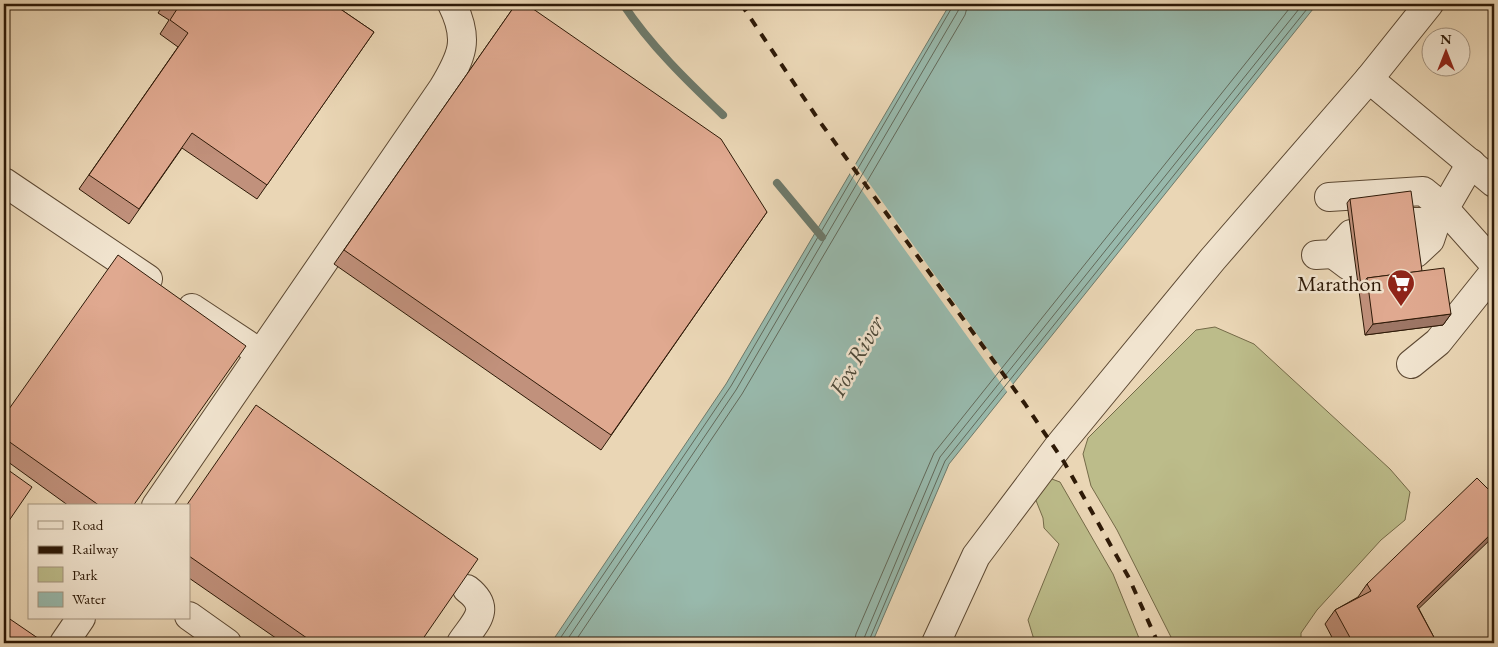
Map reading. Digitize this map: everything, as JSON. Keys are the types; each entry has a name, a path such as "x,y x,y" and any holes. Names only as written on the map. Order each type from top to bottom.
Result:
{"street":[{"path":"157,504 444,88 460,60 462,33 452,4"},
{"path":"936,643 976,556 1058,447 1212,260 1369,79 1429,4"},
{"path":"1369,79 1494,183"},
{"path":"1431,218 1471,163"},
{"path":"4,182 260,354"},
{"path":"1329,197 1423,191 1431,218 1430,240 1416,253"},
{"path":"1431,218 1494,264"},
{"path":"1335,258 1351,234"},
{"path":"1410,364 1438,342 1494,272"},
{"path":"461,643 480,617 482,609 476,596 467,589"},
{"path":"190,617 227,643"},
{"path":"64,643 80,620"}],"green space":[{"path":"1215,327 1254,344 1390,469 1410,492 1405,520 1381,540 1317,610 1301,633 1301,643 1174,643 1117,530 1091,486 1083,454 1088,438 1196,330"},
{"path":"1049,478 1060,482 1113,574 1141,643 1035,643 1028,620 1059,544 1044,528 1043,518 1035,498"}],"water":[{"name":"Fox River","path":"950,4 1317,4 949,464 872,643 551,643 726,384"}],"pier":[{"path":"854,162 1014,386 1008,393 848,171"}],"building":[{"path":"176,4 333,4 374,32 267,185 192,133 139,209 89,175 188,33 170,20 179,6"},
{"path":"516,4 526,4 721,139 767,212 611,435 344,250"},
{"name":"Marathon","path":"1411,191 1422,271 1367,278 1361,286 1350,199"},
{"path":"118,255 246,346 134,504 97,504 4,438 4,416"},
{"name":"Marathon","path":"1444,268 1451,314 1373,324 1367,278"},
{"path":"256,405 478,559 420,643 314,643 190,557 190,504 187,504"},
{"path":"4,467 32,487 4,528"},
{"path":"1477,478 1494,495 1494,531 1417,606 1437,643 1418,643 1416,639 1408,643 1353,643 1335,610 1371,591 1367,584"},
{"path":"4,615 45,643 4,643"}],"waterway":[{"path":"623,4 657,48 723,115"},
{"path":"777,183 822,237"}],"railway":[{"path":"741,4 820,122 1025,404 1064,462 1129,578 1158,643"}],"place":[{"name":"Marathon","path":"1401,307"}]}
